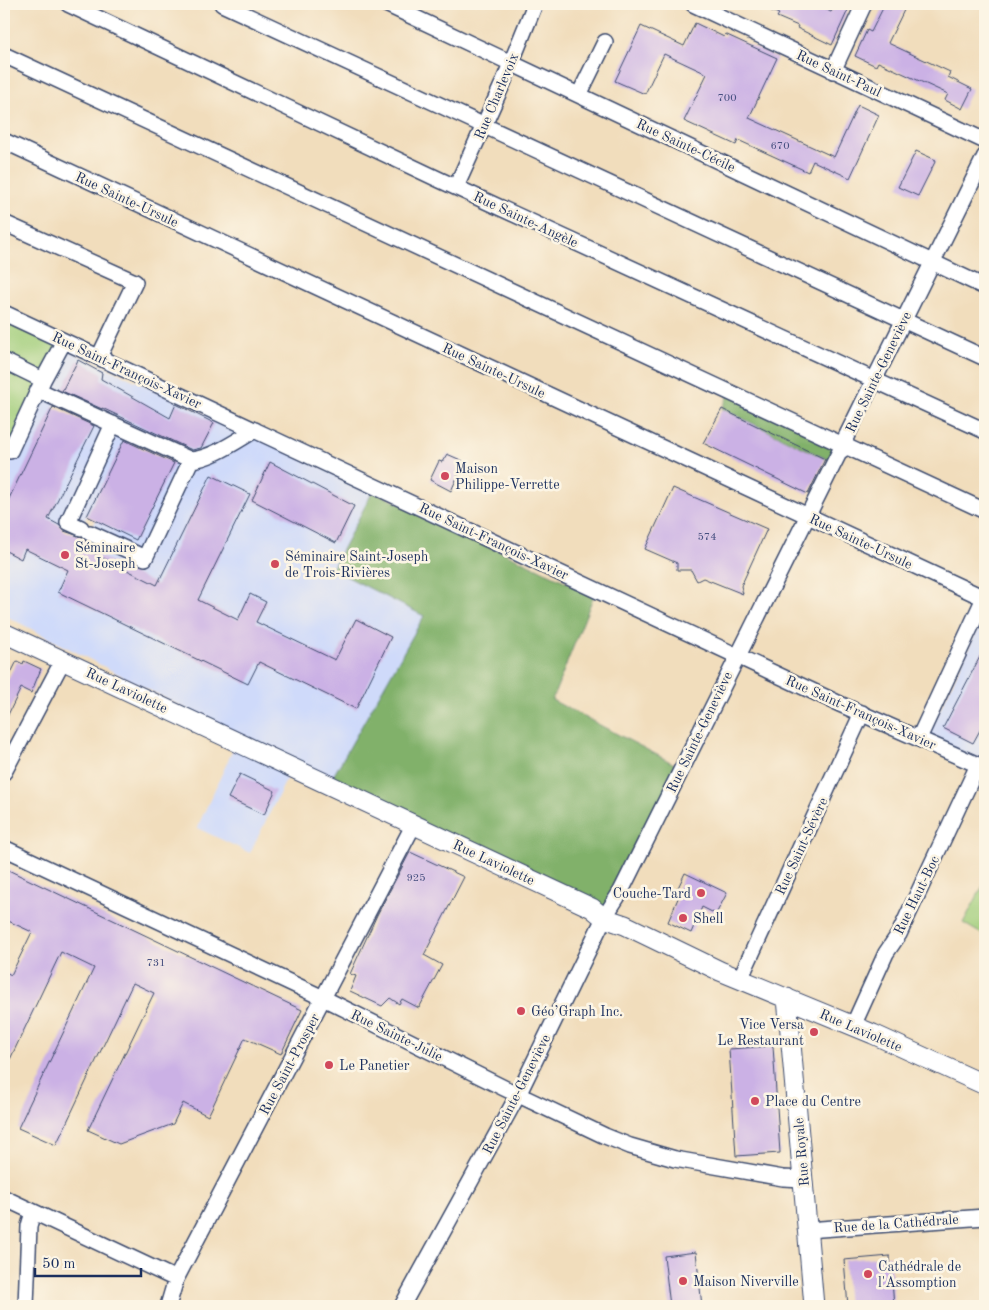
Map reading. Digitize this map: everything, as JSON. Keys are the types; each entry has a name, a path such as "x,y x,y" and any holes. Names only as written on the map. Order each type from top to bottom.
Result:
{"main road":[{"name":"Rue Laviolette","path":"4,633 592,908 604,918 625,924 740,979 853,1026 985,1085"},
{"name":"Rue Royale","path":"787,998 814,1306"}],"street":[{"name":"Rue Sainte-Angèle","path":"68,4 456,187 985,430"},
{"path":"222,4 985,358"},
{"name":"Rue Sainte-Cécile","path":"386,4 985,286"},
{"name":"Rue Charlevoix","path":"456,187 535,4"},
{"name":"Rue Saint-Paul","path":"694,4 985,141"},
{"path":"833,70 864,4"},
{"path":"579,95 605,42"},
{"path":"4,55 985,511"},
{"name":"Rue Sainte-Ursule","path":"4,142 985,597"},
{"name":"Rue Sainte-Geneviève","path":"402,1306 518,1095 604,918 620,892 840,450 846,446 845,439 985,156"},
{"path":"4,223 135,282 99,357"},
{"name":"Rue Saint-François-Xavier","path":"4,313 862,713 982,766"},
{"path":"4,448 10,451 64,341"},
{"path":"4,361 41,385 113,424 191,460 197,460 228,446 255,430"},
{"path":"113,424 68,522 145,558 191,460"},
{"path":"919,738 980,622 985,597"},
{"path":"4,772 63,660"},
{"name":"Rue Saint-Sévère","path":"740,979 862,713"},
{"name":"Rue Haut-Boc","path":"853,1026 886,953 899,934 982,766"},
{"name":"Rue Saint-Prosper","path":"168,1306 176,1279 414,824"},
{"name":"Rue Sainte-Julie","path":"4,848 323,998 518,1095 606,1136 652,1154 732,1170 783,1178 803,1179"},
{"path":"4,1198 176,1279"},
{"path":"26,1306 29,1226 33,1212"},
{"name":"Rue de la Cathédrale","path":"807,1230 985,1217"}],"shaded area":[{"name":"Séminaire Saint-Joseph de Trois‑Rivières","path":"62,347 373,491 332,569 425,616 329,783 4,615 4,550 20,558 25,549 68,570 58,592 248,684 259,662 356,709 391,637 356,619 335,660 256,622 266,602 251,595 238,620 198,600 249,494 211,475 157,585 83,548 96,520 136,540 175,459 126,436 78,534 48,519 96,420 57,401 4,509 4,473"},
{"path":"983,618 985,619 985,774 924,744"},
{"path":"237,741 292,768 250,853 197,828"}],"green space":[{"path":"4,320 62,347 4,473"},
{"path":"729,394 846,447 837,464 722,409"},
{"path":"373,491 594,595 552,700 682,768 604,918 331,780 424,616 332,569"},
{"path":"985,882 985,936 963,923"}],"building":[{"path":"755,4 814,4 831,12 836,4 848,10 832,45 797,28 798,26 777,17 779,14"},
{"path":"885,4 907,4 888,43 950,72 948,77 972,89 962,109 945,100 948,94 878,62 876,66 855,56 867,30 871,32"},
{"path":"695,23 724,37 725,34 777,58 749,118 834,157 858,105 879,115 850,178 813,161 808,172 738,140 736,145 684,121 707,74 664,54 645,94 615,81 641,26 684,46"},
{"path":"916,151 936,160 918,196 898,187"},
{"path":"78,360 102,373 101,379 170,418 176,404 214,423 201,448 192,450 62,391"},
{"name":"Séminaire St-Joseph","path":"53,407 94,426 48,519 59,525 64,531 82,537 86,541 83,548 157,585 211,475 250,494 198,600 238,620 250,594 266,602 256,622 335,660 356,619 391,637 356,709 259,662 248,684 58,592 68,570 25,549 21,559 4,550 4,509"},
{"path":"722,409 825,459 808,494 703,443"},
{"path":"124,440 174,463 136,540 87,516"},
{"name":"Maison Philippe-Verrette","path":"447,454 463,461 451,491 430,480 439,461 442,462"},
{"path":"270,462 354,506 336,543 252,500"},
{"path":"673,488 767,529 741,586 743,594 703,578 697,581 691,570 677,570 677,563 645,549"},
{"path":"985,647 985,721 973,743 943,728"},
{"path":"17,661 23,664 24,661 41,669 31,693 21,688 4,723 4,687"},
{"path":"240,774 275,791 264,815 228,798"},
{"path":"410,852 464,877 424,955 442,965 419,1008 402,999 399,1004 390,998 382,1006 350,991 356,976 350,974 377,915"},
{"path":"4,868 302,1010 281,1054 245,1038 208,1116 183,1103 173,1124 119,1144 88,1130 154,993 133,983 56,1145 18,1128 94,968 61,952 4,1072 4,971 11,975 32,932 4,919"},
{"name":"Couche-Tard","path":"685,873 727,893 716,914 702,907 691,933 668,922 679,896 675,894"},
{"name":"Place du Centre","path":"773,1046 780,1153 736,1156 729,1049"},
{"name":"Maison Niverville","path":"696,1252 702,1306 670,1306 664,1256"},
{"name":"Cathédrale de l'Assomption","path":"890,1256 894,1306 848,1306 844,1260"}],"place":[{"name":"Maison Philippe-Verrette","path":"445,476"},
{"name":"Séminaire St-Joseph","path":"65,555"},
{"name":"Séminaire Saint-Joseph de Trois‑Rivières","path":"275,564"},
{"name":"Couche-Tard","path":"701,893"},
{"name":"Shell","path":"683,918"},
{"name":"Géo’Graph Inc.","path":"521,1011"},
{"name":"Vice Versa Le Restaurant","path":"814,1032"},
{"name":"Le Panetier","path":"329,1065"},
{"name":"Place du Centre","path":"755,1101"},
{"name":"Cathédrale de l'Assomption","path":"868,1274"},
{"name":"Maison Niverville","path":"683,1281"}]}
